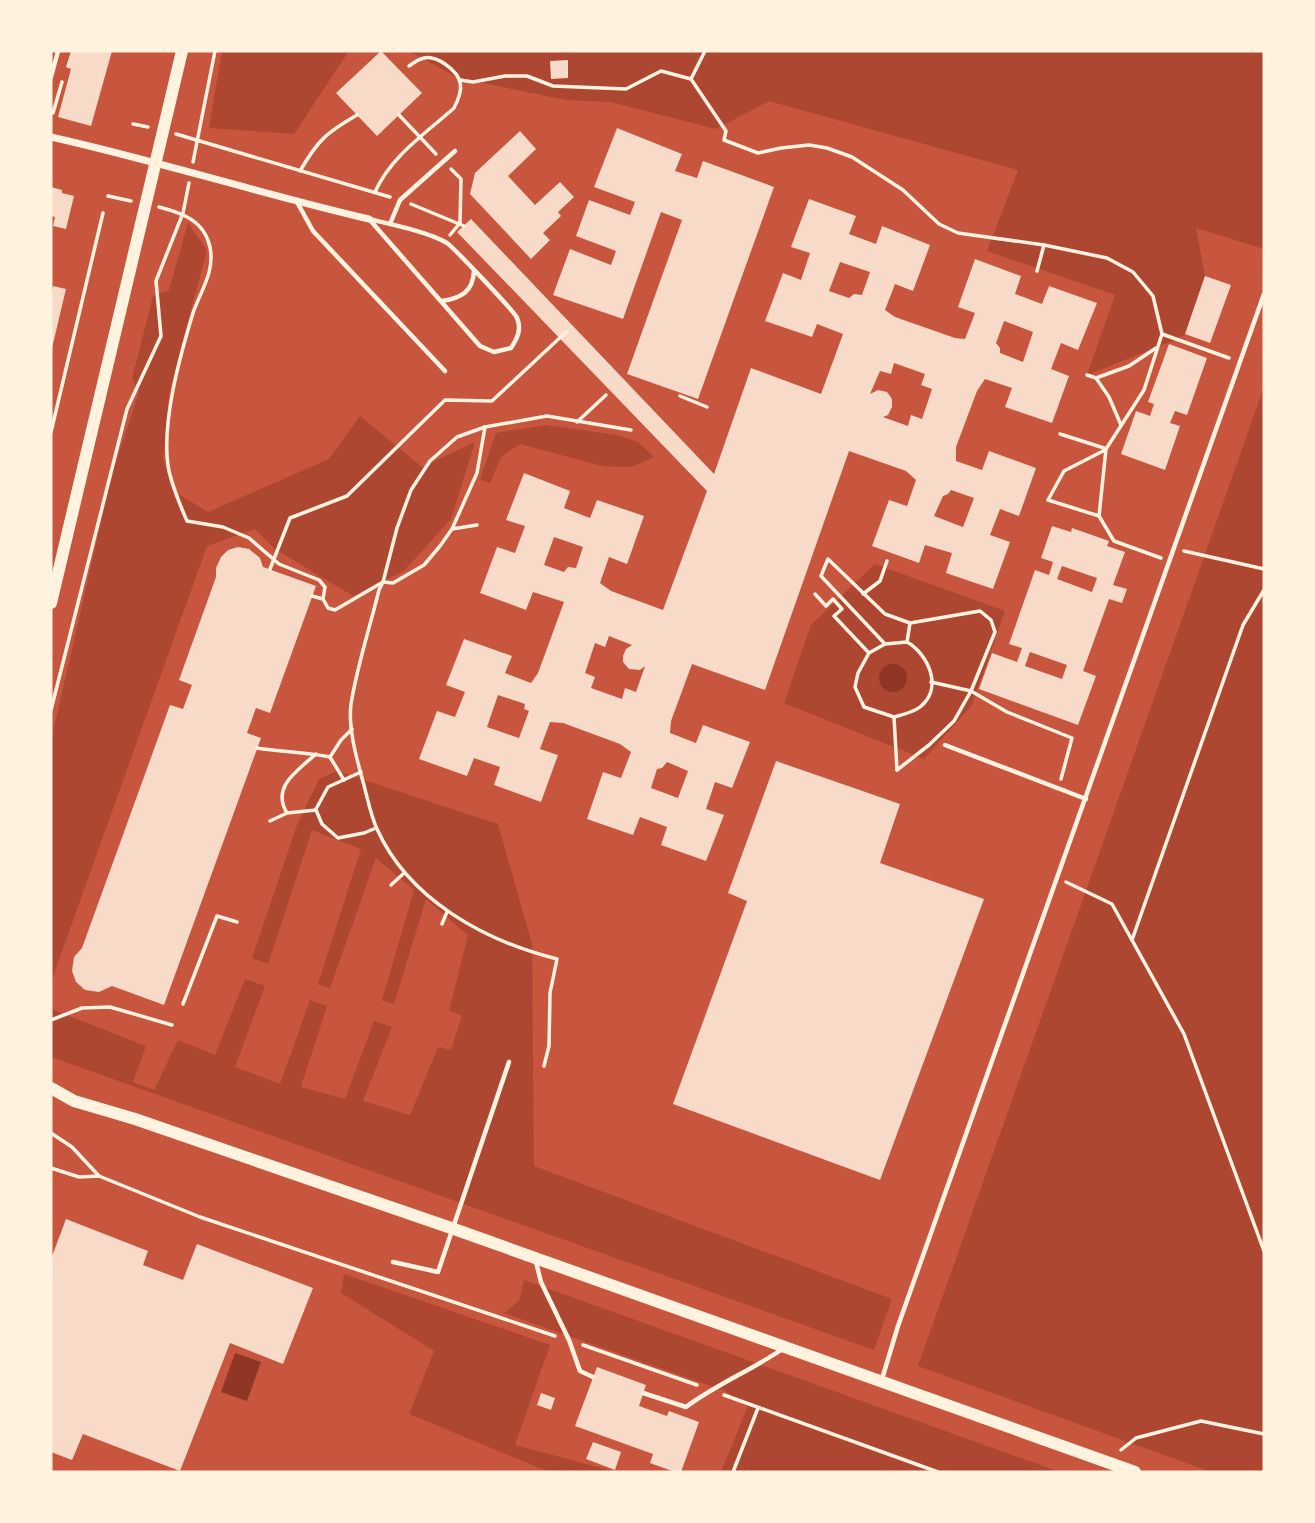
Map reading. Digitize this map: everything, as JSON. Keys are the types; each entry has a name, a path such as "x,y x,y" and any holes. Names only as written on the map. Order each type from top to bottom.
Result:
{"main road":[{"path":"51,603 182,51"},
{"path":"51,1088 74,1101 135,1119 454,1229 1135,1472"},
{"path":"51,1102 74,1101"}],"street":[{"path":"51,137 157,162 369,219"}],"lane":[{"path":"51,77 58,51"},
{"path":"390,224 400,200 454,151"},
{"path":"298,202 313,231 445,371"},
{"path":"369,219 446,242 461,255 517,317 519,336 511,348 494,352 480,346 369,219"},
{"path":"441,301 459,298 470,289 474,271"},
{"path":"881,1383 898,1326 1264,294"},
{"path":"945,745 1086,799"},
{"path":"393,1262 438,1272 509,1062"},
{"path":"536,1260 537,1271 569,1340 580,1371 593,1377"},
{"path":"643,1393 686,1408 710,1390 746,1373 785,1348"}],"path":[{"path":"51,710 127,409 161,336 156,281 183,214 215,51"},
{"path":"691,79 705,51"},
{"path":"375,192 394,160 454,108 460,97 460,80 456,71 437,59 426,57 409,66"},
{"path":"460,80 473,82 505,76 527,76 553,86 626,89 661,71 691,79 726,131 724,140 758,153 809,145 827,148 852,157 904,190 939,225 958,233 1044,245 1108,258 1133,272 1153,296 1162,334 1144,390 1106,449 1099,516 1114,541 1170,561"},
{"path":"300,171 315,146 326,134 356,115"},
{"path":"399,115 409,126"},
{"path":"133,124 164,130 375,192 462,224"},
{"path":"446,242 462,224 461,179"},
{"path":"51,432 103,213"},
{"path":"183,214 195,220 205,232 211,260 207,282 194,311 172,394 167,449 169,469 187,522 223,527 249,538 279,564 319,580 325,587 323,599 328,608 335,610 383,582 393,583 424,565 452,529 477,473 485,426"},
{"path":"1037,271 1044,245"},
{"path":"270,569 290,518 347,496 444,400 492,401 566,332"},
{"path":"1162,334 1240,362"},
{"path":"1087,374 1096,377 1129,366 1158,347"},
{"path":"1096,377 1109,397 1121,425"},
{"path":"577,422 606,395"},
{"path":"680,396 707,407"},
{"path":"544,1066 549,1046 550,993 557,959 503,942 447,912 404,874 376,828 352,729 351,706 397,528 411,490 430,461 457,437 485,426 547,416 631,430"},
{"path":"1060,434 1106,449"},
{"path":"1099,516 1048,500 1065,471 1106,449"},
{"path":"452,529 477,525"},
{"path":"1174,549 1264,569"},
{"path":"885,644 821,576 828,559 885,614 909,623 980,611 991,620 995,632 971,691 954,721 897,771 894,717"},
{"path":"863,594 880,581 887,561"},
{"path":"1132,940 1243,625 1264,590"},
{"path":"815,594 826,606 833,599 842,609 834,616 869,653"},
{"path":"312,596 323,599"},
{"path":"907,642 909,623"},
{"path":"907,642 919,649 932,676 929,694 920,708 894,717 864,706 855,687 858,673 869,653 885,644 907,642"},
{"path":"931,682 971,691 1007,712 1072,738 1059,788"},
{"path":"330,757 352,729"},
{"path":"257,748 330,757 344,780"},
{"path":"287,813 280,802 281,791 296,772 316,754"},
{"path":"316,810 328,788 361,772"},
{"path":"316,810 323,824 338,838 376,828"},
{"path":"270,821 287,813 316,810"},
{"path":"391,885 404,874"},
{"path":"1058,878 1112,904 1184,1034 1264,1251"},
{"path":"442,924 447,912"},
{"path":"183,1004 217,916 237,922"},
{"path":"51,1020 82,1008 110,1007 172,1025"},
{"path":"51,1133 72,1147 99,1176 200,1217 569,1340 938,1472"},
{"path":"51,1168 79,1177 99,1176"},
{"path":"733,1472 758,1408"},
{"path":"1106,1462 1136,1438 1201,1420 1264,1434"}],"shaded area":[{"path":"222,51 349,51 294,134 209,128"},
{"path":"409,51 1264,51 1264,249 1196,228 1205,276 1185,334 1087,375 1115,295 987,251 1018,170 769,101 716,129 611,102 566,100 458,78"},
{"path":"188,223 207,250 169,393 163,459 173,491 208,512 329,459 360,416 422,467 475,442 451,519 404,571 353,596 275,549 255,529 207,546 51,982 51,741 112,474 139,392 132,379 153,296 169,290"},
{"path":"1264,387 1264,1472 1211,1472 918,1366"},
{"path":"547,425 617,435 638,442 654,457 632,467 602,466 520,444 501,457 490,483 480,479 496,433"},
{"path":"875,564 1005,611 972,705 924,759 784,703 811,625"},
{"path":"893,664 903,668 907,678 903,688 893,692 883,688 879,678 883,668"},
{"path":"337,771 498,824 532,944 534,1166 892,1299 874,1350 51,1057 51,1009 146,1046 133,1082 154,1090 178,1040 215,1055 245,979 265,986 235,1067 280,1084 310,1000 327,1006 301,1087 345,1099 374,1021 392,1027 363,1101 410,1115 438,1047 451,1050 462,1015 449,1011 468,935 426,899 394,1004 382,1000 414,890 376,858 330,988 318,984 361,849 312,830 268,964 252,958 297,825 319,779"},
{"path":"344,1274 550,1345 515,1445 616,1472 549,1472 409,1414 434,1351 341,1293"},
{"path":"524,1280 1060,1472 721,1472 748,1406 725,1391 504,1313 519,1301"},
{"path":"235,1353 261,1362 247,1401 221,1392"}],"building":[{"path":"71,51 112,51 91,126 58,117 71,69 66,67"},
{"path":"381,51 422,93 377,136 336,93"},
{"path":"568,60 568,78 551,79 550,61"},
{"path":"617,128 682,154 675,171 697,178 703,161 774,187 698,399 627,374 682,220 661,212 623,319 553,295 570,249 611,265 616,251 576,236 589,200 630,215 635,202 594,187"},
{"path":"520,131 536,149 508,176 535,205 560,182 574,197 558,212 561,216 543,233 550,240 531,259 470,194 475,173"},
{"path":"51,187 74,196 66,229 53,226 55,217 51,216"},
{"path":"809,199 856,216 849,234 876,244 882,226 930,245 913,291 895,284 885,310 895,317 955,338 965,339 975,313 958,307 975,259 1021,276 1015,294 1042,304 1049,286 1097,303 1078,350 1061,343 1051,369 1069,376 1052,423 1005,407 1012,388 985,379 977,391 956,447 956,461 982,470 989,451 1036,468 1019,516 1000,509 990,535 1010,542 993,589 946,573 952,553 925,545 919,563 872,546 889,500 907,506 916,480 906,471 849,451 765,690 692,664 671,721 670,733 696,743 703,725 750,742 732,788 715,782 706,809 724,815 706,861 661,845 667,827 640,817 633,835 587,819 603,772 621,778 631,752 620,744 563,723 550,722 540,749 558,755 541,802 494,785 500,767 474,758 467,776 419,759 437,711 455,717 465,692 446,685 464,639 512,656 505,673 531,683 538,673 564,602 533,592 526,610 480,593 497,547 515,553 525,526 506,520 524,473 570,491 564,508 590,518 597,500 644,516 627,564 609,557 600,583 611,591 663,610 707,491 457,232 471,219 714,474 751,368 821,394 843,334 817,324 812,337 765,321 783,273 801,280 810,253 791,247","holes":["840,262 870,272 862,295 854,294 849,298 829,291","1004,321 1033,332 1023,362 1000,353 996,343","894,363 925,374 921,385 932,389 922,419 911,415 908,426 883,417 888,415 892,399 887,392 878,390 870,394 880,371 891,374","951,490 974,498 963,527 934,516 943,496","554,537 583,547 576,568 568,567 564,572 544,565","609,636 632,645 626,649 623,662 629,669 640,670 645,666 636,692 625,688 622,699 591,688 595,677 585,673 595,643 605,647","498,695 525,704 524,709 529,711 519,738 487,727","667,762 688,771 678,798 651,788 657,769"]},
{"path":"1205,276 1231,285 1210,343 1185,334"},
{"path":"53,286 66,289 52,348 51,296"},
{"path":"1169,344 1207,358 1187,415 1175,411 1170,423 1180,426 1165,470 1121,454 1136,411 1150,416 1154,404 1148,402"},
{"path":"1052,526 1071,532 1072,528 1109,541 1107,546 1125,552 1113,585 1127,589 1122,603 1109,599 1083,671 1096,676 1078,725 979,689 992,653 1017,662 1022,648 1009,644 1035,570 1049,575 1053,562 1041,558","holes":["1062,566 1097,578 1092,592 1057,579","1030,652 1067,665 1062,679 1025,666"]},
{"path":"238,547 249,549 260,558 263,567 316,586 270,713 256,708 247,733 261,738 164,1005 112,986 99,992 85,990 76,982 72,971 74,957 82,948 170,705 183,709 192,685 179,680 216,577 216,568 228,550"},
{"path":"776,761 900,804 880,863 984,899 880,1180 673,1104 747,901 728,893"},
{"path":"66,1219 148,1251 143,1265 183,1280 197,1244 313,1288 283,1364 230,1343 180,1471 83,1434 72,1460 51,1452 51,1259"},
{"path":"597,1367 646,1385 639,1406 667,1416 669,1411 699,1422 681,1472 650,1463 653,1454 575,1426"},
{"path":"541,1393 555,1398 551,1410 537,1405"},
{"path":"593,1442 621,1452 615,1470 586,1459"}]}
